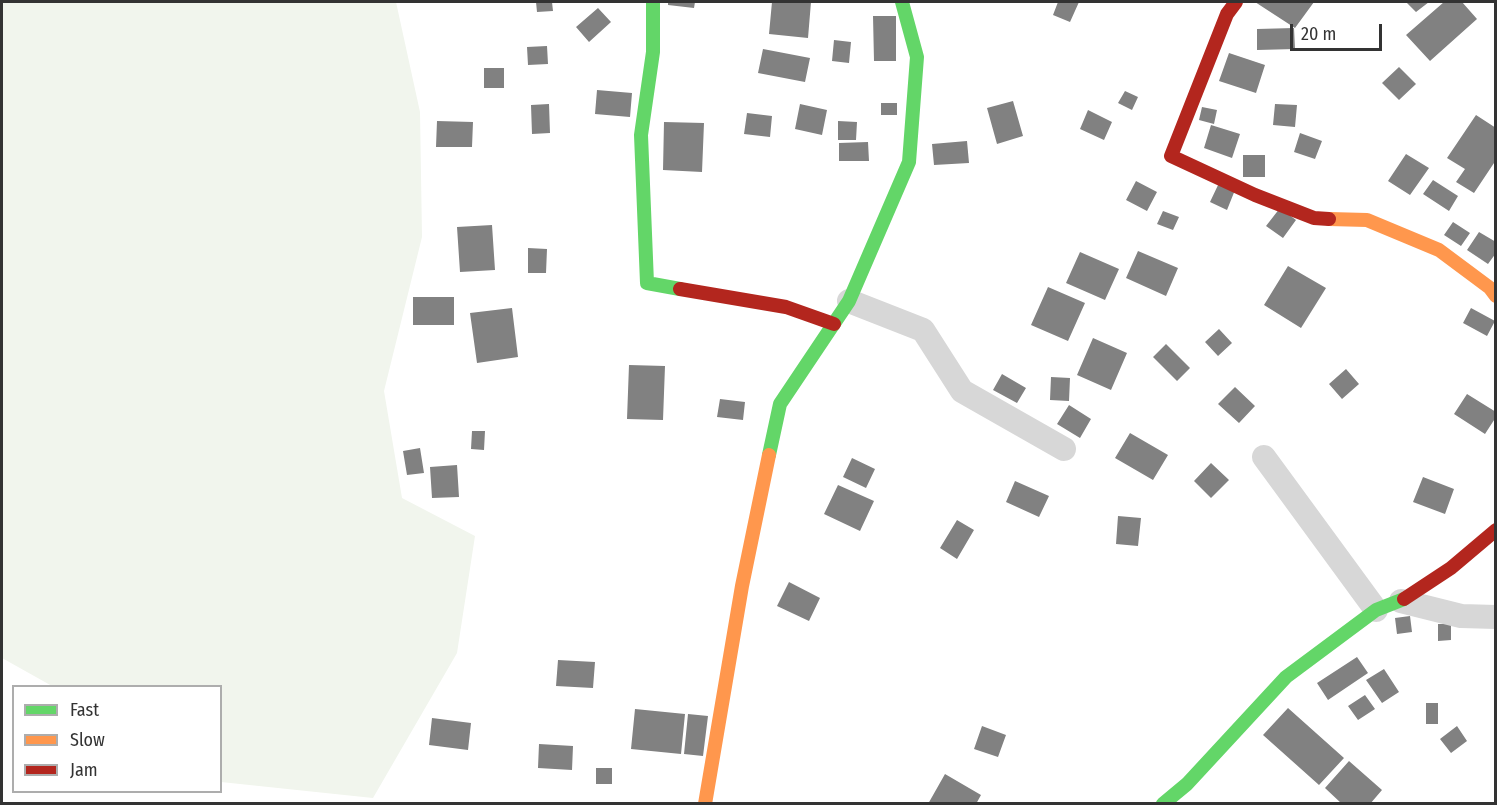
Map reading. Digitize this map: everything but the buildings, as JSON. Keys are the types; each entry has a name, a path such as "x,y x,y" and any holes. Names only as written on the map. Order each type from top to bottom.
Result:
{"street":[{"path":"653,2 653,52 641,135 647,283 786,307 834,324"},
{"path":"705,804 742,586 780,404 849,301 909,162 917,57 902,2"},
{"path":"1236,2 1227,14 1172,156 1255,195 1314,218 1367,220 1439,250 1490,288 1496,296"},
{"path":"849,301 923,330 962,391 1064,449"},
{"path":"1264,457 1376,610"},
{"path":"1163,804 1187,784 1286,677 1376,610 1401,601 1451,568 1496,530"},
{"path":"1401,601 1461,616 1496,617"}],"shaded area":[{"path":"2,2 396,2 420,112 422,237 384,391 402,498 475,536 457,653 373,798 222,782 222,685 50,685 2,658"}],"traffic: fast":[{"path":"653,2 653,52 641,135 647,283 680,289"},
{"path":"769,455 780,404 849,301 909,162 917,57 902,2"},
{"path":"1163,804 1187,784 1286,677 1376,610 1404,599"}],"traffic: slow":[{"path":"1329,219 1367,220 1439,250 1490,288 1496,296"},
{"path":"705,804 742,586 769,455"}],"traffic: jam":[{"path":"1236,2 1227,14 1171,156 1255,195 1314,218 1329,219"},
{"path":"680,289 786,307 834,324"},
{"path":"1404,599 1451,568 1496,530"}]}
